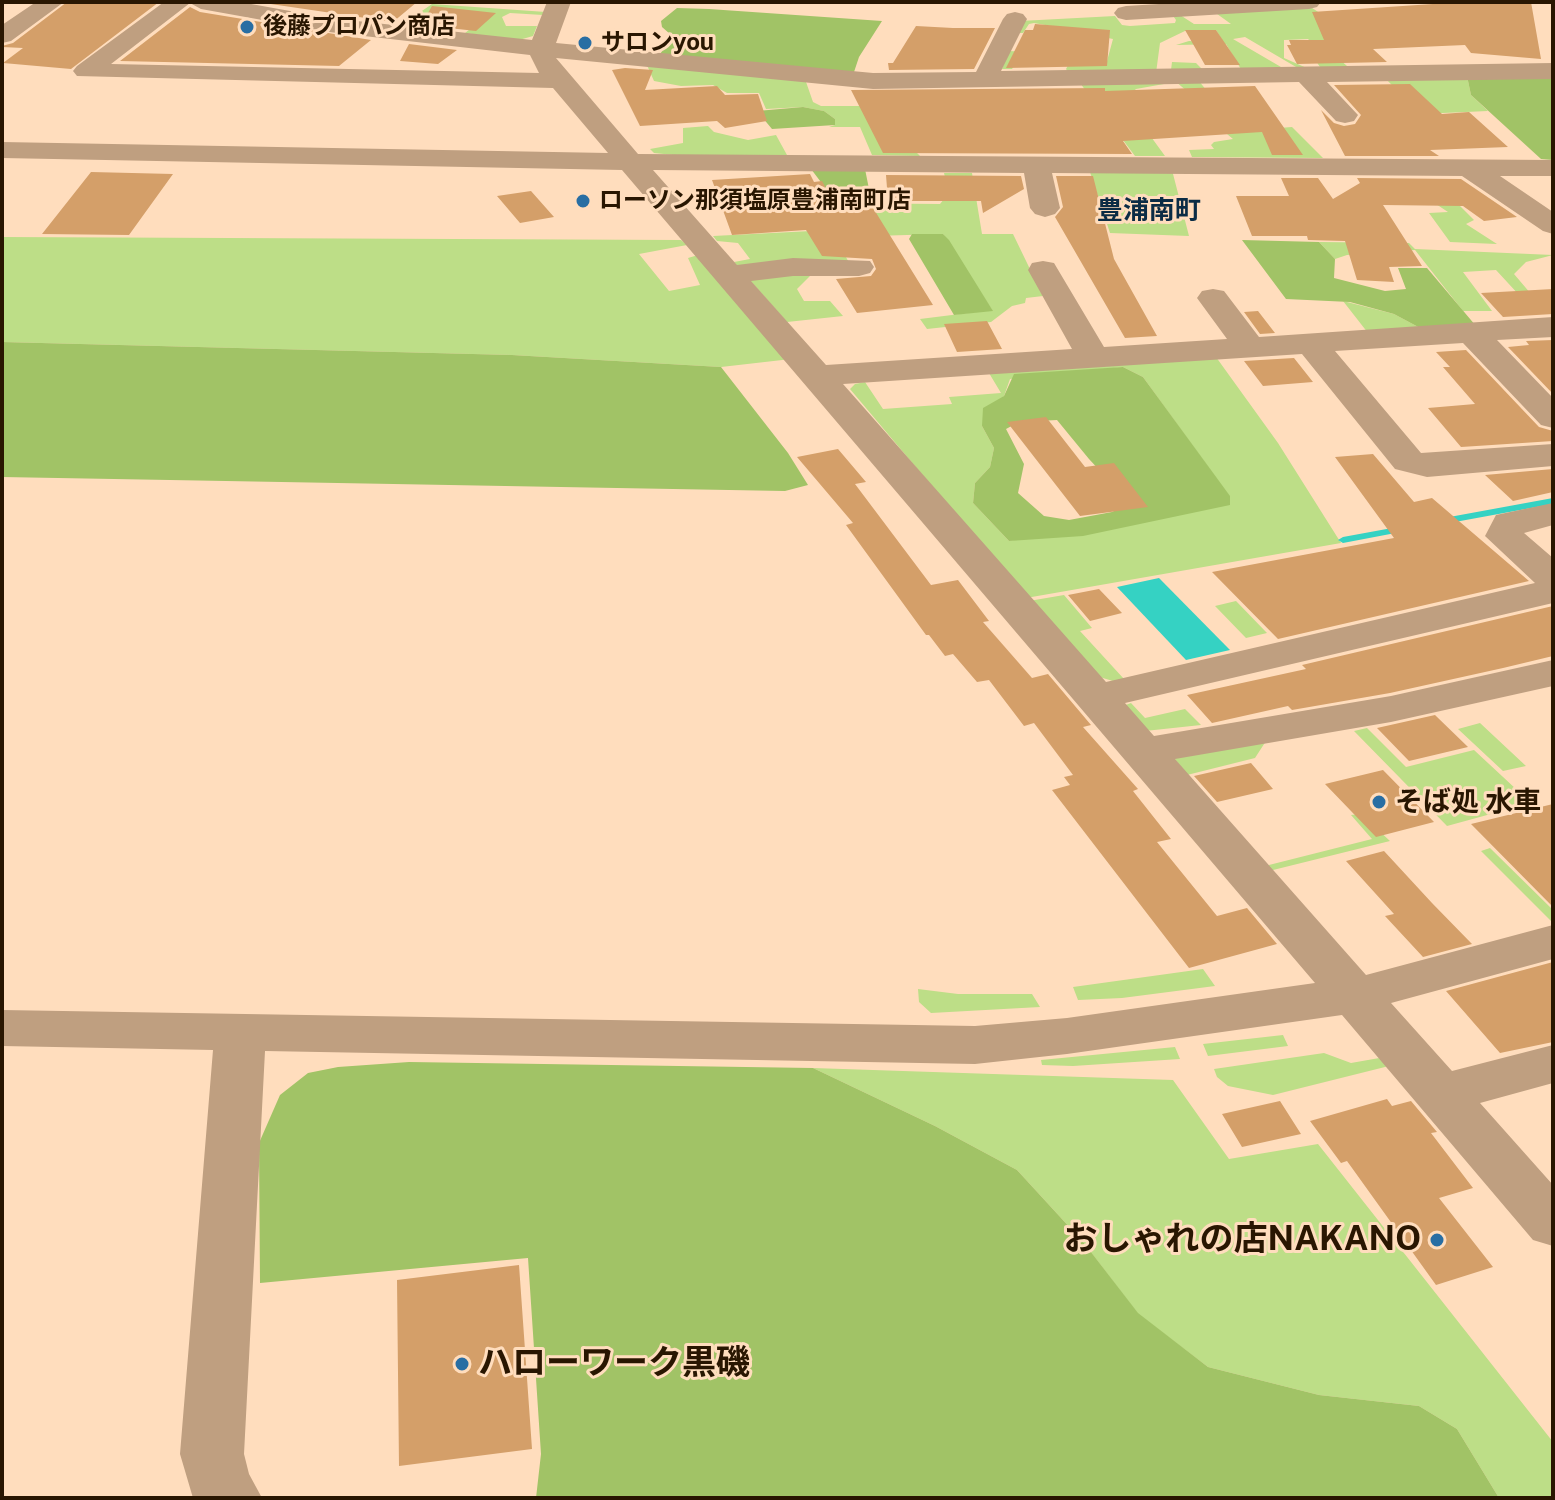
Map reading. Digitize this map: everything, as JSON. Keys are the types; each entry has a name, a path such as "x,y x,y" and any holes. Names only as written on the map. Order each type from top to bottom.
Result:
{"street":[{"path":"2,36 52,2"},
{"path":"179,2 86,71 560,81"},
{"path":"201,2 284,18 541,49 843,79 892,81 1553,71"},
{"path":"559,2 541,49 546,65 627,162 819,376 1352,996 1553,1224"},
{"path":"1126,13 1309,2"},
{"path":"208,75 284,18"},
{"path":"985,79 1015,19"},
{"path":"1307,76 1345,115"},
{"path":"2,150 627,162 1553,168"},
{"path":"1036,163 1045,208"},
{"path":"1468,167 1553,225"},
{"path":"729,275 793,267 859,267"},
{"path":"1043,270 1094,358"},
{"path":"1213,298 1250,347"},
{"path":"819,376 1553,327"},
{"path":"1472,333 1553,418"},
{"path":"1311,343 1408,461 1427,466 1553,455"},
{"path":"1553,514 1509,523 1504,536 1553,578"},
{"path":"1096,697 1553,591"},
{"path":"1143,751 1391,709 1553,673"},
{"path":"2,1028 975,1045 1067,1036 1352,996 1553,942"},
{"path":"230,1498 221,1489 212,1454 240,1032"},
{"path":"1440,1094 1553,1064"}],"green space":[{"path":"432,4 546,12 543,15 510,13 502,17 506,26 537,26 533,36 519,40 465,33 474,26 438,15 419,13"},
{"path":"1309,6 1332,21 1343,21 1372,44 1325,47 1354,72 1330,73 1322,70 1310,52 1320,51 1308,39 1284,40 1284,58 1318,73 1308,74 1245,37 1233,39 1293,74 1179,74 1171,70 1172,62 1196,63 1205,72 1242,71 1226,44 1176,45 1189,41 1224,43 1216,30 1187,30 1160,43 1156,73 1069,73 1066,69 1071,60 1107,61 1113,39 1087,34 1078,35 1060,60 1026,57 1018,60 1012,69 1002,69 1008,51 1057,53 1062,28 1034,23 1029,24 1023,33 1014,33 1020,21 1115,16 1122,25 1130,26 1175,23 1171,13 1177,13 1194,24 1231,24 1213,11"},
{"path":"677,8 882,21 859,57 853,75 659,57 670,34 662,27 661,21"},
{"path":"646,63 805,79 813,102 821,106 871,106 920,156 872,155 860,127 829,127 835,125 835,119 824,111 803,107 766,109 759,93 727,93 713,85 681,86 654,81"},
{"path":"1553,74 1553,160 1541,159 1471,95 1467,76"},
{"path":"1467,76 1471,95 1488,111 1420,114 1386,79"},
{"path":"1077,79 1162,81 1164,84 1133,92 1138,119 1165,156 1135,156"},
{"path":"1174,80 1198,80 1240,131 1292,127 1323,158 1192,157 1189,150 1214,149 1211,145 1214,142 1233,139 1215,124 1204,106"},
{"path":"803,107 824,111 835,119 835,125 772,129 757,111"},
{"path":"708,126 714,132 748,140 776,135 787,155 674,155 654,153 650,149 683,143 683,128"},
{"path":"811,169 865,169 871,199 833,198"},
{"path":"1089,169 1172,170 1189,236 1110,233"},
{"path":"944,173 972,173 982,234 1013,234 1043,296 1026,298 1025,303 1012,306 991,322 927,329 920,319 992,310 943,234 836,237 849,263 739,268 734,262 750,259 738,243 717,241 713,236 831,230 820,203 940,204 949,193"},
{"path":"1430,200 1457,203 1474,220 1466,224 1497,244 1450,242 1429,213 1448,212"},
{"path":"912,234 943,234 993,311 954,315 909,239"},
{"path":"2,237 681,240 687,245 639,254 669,291 700,285 688,258 698,255 791,359 721,367 512,355 2,342"},
{"path":"1242,240 1319,242 1335,259 1334,278 1385,291 1406,289 1398,268 1427,268 1476,326 1422,329 1394,314 1350,302 1286,299"},
{"path":"1319,242 1409,243 1415,249 1553,255 1526,262 1514,274 1537,301 1532,309 1496,270 1463,272 1492,311 1463,311 1415,250 1347,255 1335,259"},
{"path":"814,272 797,289 804,301 830,301 843,316 787,322 747,277"},
{"path":"1343,301 1394,314 1422,329 1368,333"},
{"path":"2,342 512,355 721,367 788,453 808,485 785,491 2,477"},
{"path":"1216,357 1278,443 1341,543 1026,598 850,389 855,384 865,382 883,409 952,404 949,397 1001,393 989,373","holes":["1123,367 1143,377 1229,496 1009,541 973,503 975,483 990,467 994,448 982,426 1004,396 1010,379"]},
{"path":"1123,367 1143,377 1230,496 1230,505 1083,536 1009,541 973,503 975,483 990,467 994,448 982,426 983,408 1004,396 1014,374","holes":["1057,420 1130,503 1112,512 1069,520 1044,516 1018,493 1024,464 1006,429 1019,422"]},
{"path":"1064,595 1092,628 1080,631 1124,679 1113,681 1096,676 1029,601"},
{"path":"1236,601 1267,633 1246,638 1215,606"},
{"path":"1131,703 1145,718 1185,709 1201,725 1145,731 1123,706"},
{"path":"1480,723 1526,766 1503,771 1458,729"},
{"path":"1367,728 1406,767 1474,750 1531,803 1447,826 1354,731"},
{"path":"1266,741 1255,758 1187,775 1171,754"},
{"path":"1361,814 1390,841 1269,871 1265,866 1372,839 1351,815"},
{"path":"1490,848 1553,910 1553,923 1481,851"},
{"path":"1203,969 1215,986 1122,998 1078,1000 1073,987"},
{"path":"918,989 958,994 1032,994 1040,1007 931,1013 919,1002"},
{"path":"1283,1035 1288,1046 1208,1056 1203,1044"},
{"path":"1175,1047 1180,1059 1073,1066 1042,1065 1041,1060"},
{"path":"1324,1053 1351,1063 1385,1057 1389,1066 1273,1095 1228,1086 1217,1077 1214,1069"},
{"path":"409,1062 813,1068 935,1126 1017,1170 1084,1243 1138,1313 1208,1367 1319,1395 1419,1406 1457,1429 1499,1498 536,1498 541,1454 528,1258 260,1283 259,1143 280,1095 308,1073 338,1067"},
{"path":"813,1068 1173,1080 1229,1159 1318,1144 1553,1442 1553,1498 1499,1498 1457,1429 1419,1406 1319,1395 1208,1367 1138,1314 1084,1243 1017,1170 935,1126"}],"water":[{"path":"1159,578 1230,650 1186,660 1117,587"}],"building":[{"path":"67,2 159,2 71,69 3,63 23,48 2,46 13,43"},
{"path":"257,2 417,2 393,22"},
{"path":"1463,2 1531,2 1541,59 1471,53 1465,45 1373,49 1387,62 1297,64 1287,45 1291,45 1289,40 1324,40 1312,12"},
{"path":"432,6 496,13 476,31 421,25"},
{"path":"190,7 200,12 371,40 339,66 120,61"},
{"path":"1035,24 1110,30 1107,66 1006,68 1025,30 1033,30"},
{"path":"916,26 995,28 974,69 889,70 888,63 893,63"},
{"path":"1185,30 1216,30 1240,65 1205,65"},
{"path":"409,44 457,50 438,64 400,61"},
{"path":"612,70 653,70 645,90 717,86 725,95 758,94 767,121 725,128 717,121 640,126"},
{"path":"1410,84 1442,114 1469,112 1508,147 1430,150 1439,156 1345,156 1321,110 1334,123 1344,126 1355,124 1361,115 1334,85"},
{"path":"1255,86 1303,155 1272,155 1262,132 1123,141 1132,154 883,153 851,90 1105,88 1105,91"},
{"path":"91,172 173,174 129,235 42,234"},
{"path":"810,174 814,182 822,181 834,203 870,203 933,305 857,313 836,279 871,276 876,269 872,259 822,256 806,230 732,235 712,180"},
{"path":"886,175 1021,176 1024,189 983,213 981,201 888,201"},
{"path":"1056,176 1093,176 1114,259 1157,336 1125,338 1055,217 1063,207"},
{"path":"1281,178 1318,178 1333,199 1360,183 1357,178 1461,179 1517,217 1484,221 1463,206 1383,205 1422,266 1389,267 1394,282 1357,280 1345,241 1308,240 1307,236 1252,236 1236,196 1289,196"},
{"path":"531,191 554,217 520,223 497,196"},
{"path":"1553,289 1553,314 1503,317 1481,293"},
{"path":"1258,311 1275,333 1260,334 1244,312"},
{"path":"987,321 1002,349 957,352 944,324"},
{"path":"1553,340 1553,394 1508,347 1529,345 1526,341"},
{"path":"1466,350 1539,427 1553,431 1553,441 1461,447 1428,408 1475,404 1443,367 1450,367 1436,352"},
{"path":"1294,358 1313,382 1263,386 1244,361"},
{"path":"1046,417 1085,467 1114,463 1148,507 1080,516 1007,422"},
{"path":"838,449 866,482 855,484 931,585 958,580 989,621 983,622 1032,678 1048,674 1091,725 1083,727 1138,789 1133,791 1171,839 1157,842 1217,916 1247,908 1277,944 1189,968 1052,790 1070,785 1064,777 1073,775 1034,723 1024,726 989,680 977,682 953,654 945,656 926,635 846,525 853,523 797,457"},
{"path":"1373,454 1414,502 1432,498 1529,581 1278,639 1212,572 1394,538 1335,457"},
{"path":"1553,469 1553,492 1513,501 1485,475"},
{"path":"1099,589 1122,613 1090,621 1068,595"},
{"path":"1553,606 1553,656 1390,693 1292,710 1288,706 1212,723 1187,695 1306,669 1302,665"},
{"path":"1435,715 1468,747 1409,761 1377,728"},
{"path":"1251,763 1273,789 1217,802 1194,776"},
{"path":"1383,770 1434,822 1376,837 1325,784"},
{"path":"1553,804 1553,907 1471,824"},
{"path":"1384,851 1472,944 1423,957 1385,916 1394,914 1346,861"},
{"path":"1553,962 1553,1042 1500,1053 1446,991"},
{"path":"1387,1099 1392,1106 1411,1101 1437,1132 1431,1133 1473,1188 1439,1198 1493,1267 1436,1285 1347,1161 1341,1163 1310,1121"},
{"path":"1280,1101 1301,1134 1242,1147 1222,1114"},
{"name":"ハローワーク黒磯","path":"519,1265 532,1449 399,1466 397,1280"}],"waterway":[{"path":"1444,521 1553,501"},
{"path":"1343,540 1403,529"}],"place":[{"name":"後藤プロパン商店","path":"247,27"},
{"name":"サロンyou","path":"585,43"},
{"name":"ローソン那須塩原豊浦南町店","path":"583,201"},
{"name":"そば処 水車","path":"1379,802"},
{"name":"おしゃれの店NAKANO","path":"1437,1240"},
{"name":"ハローワーク黒磯","path":"462,1364"}],"district":[{"name":"豊浦南町","path":"1149,211"}]}
